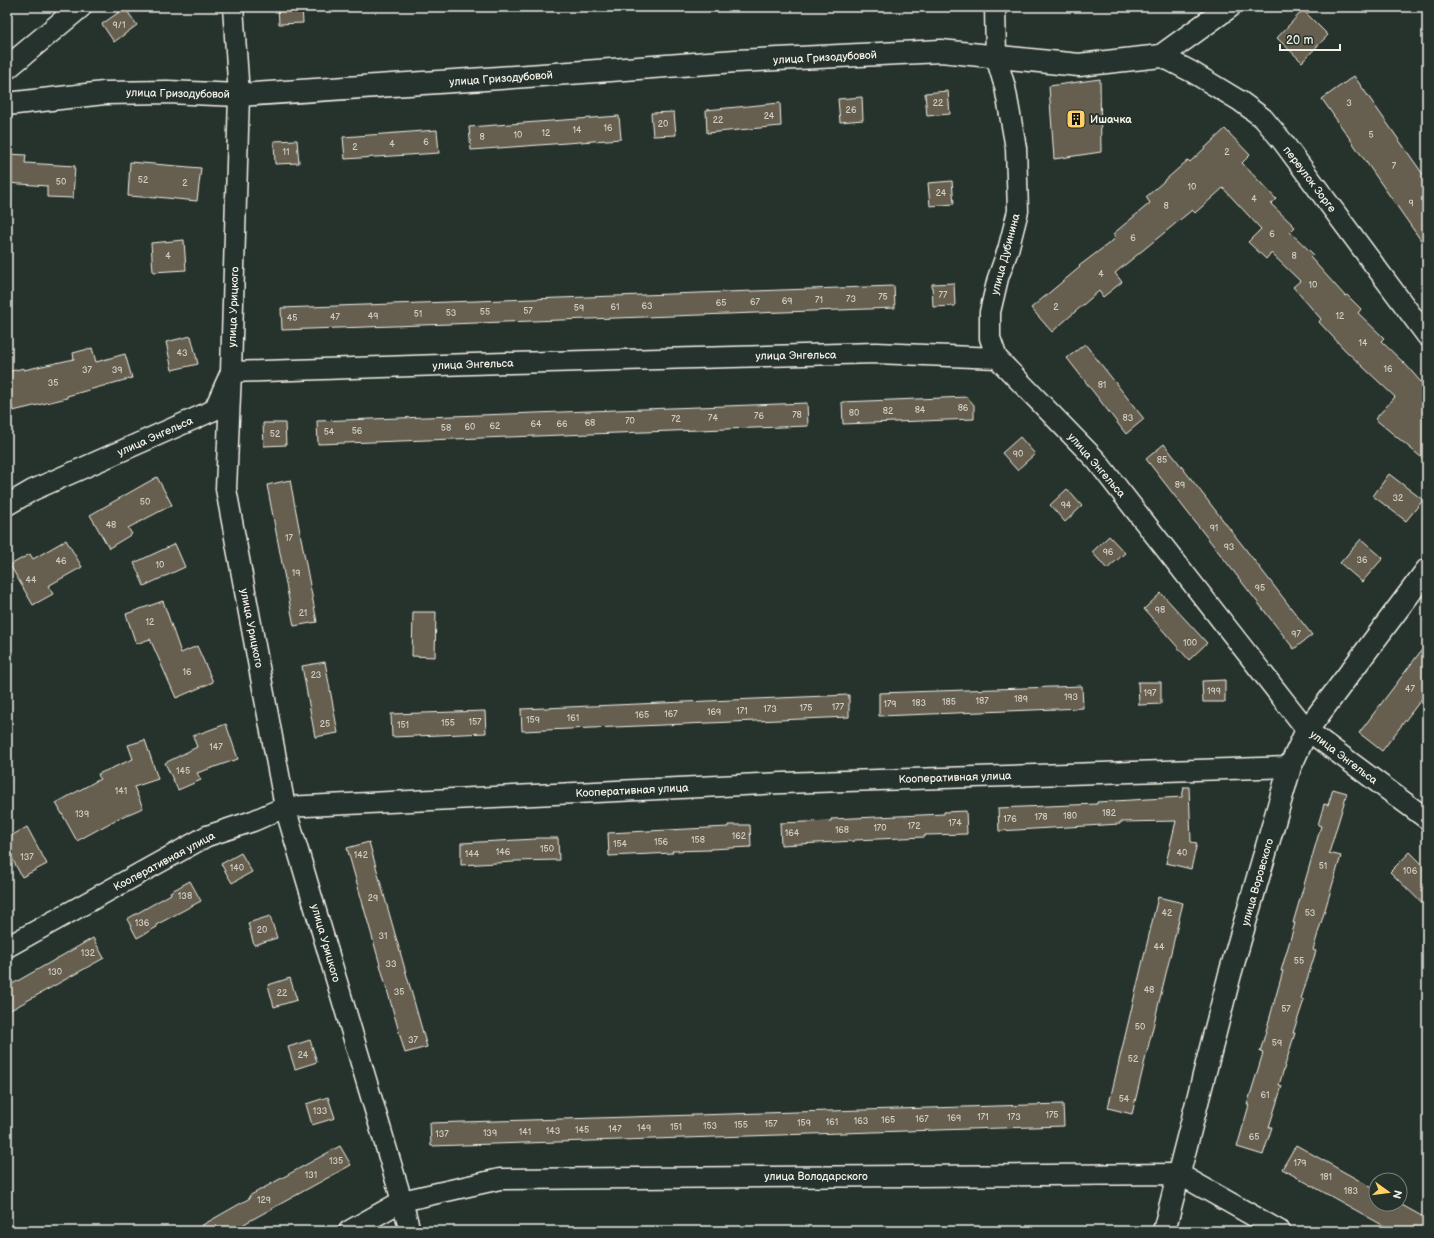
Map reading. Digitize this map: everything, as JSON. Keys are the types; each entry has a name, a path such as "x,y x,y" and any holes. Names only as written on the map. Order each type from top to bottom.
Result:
{"street":[{"path":"7,68 80,7"},
{"name":"улица Урицкого","path":"233,7 239,95 226,489 285,807 410,1231"},
{"name":"улица Дубинина","path":"995,7 996,57 1005,87 1016,148 1018,211 1008,250 998,278 990,312 990,338 997,358"},
{"path":"1161,56 1230,7"},
{"name":"улица Гризодубовой","path":"7,104 104,92 166,92 239,95 744,60 941,51 1079,65 1161,56"},
{"name":"переулок Зорге","path":"1161,56 1192,72 1240,101 1263,118 1283,142 1427,336"},
{"name":"улица Энгельса","path":"7,505 33,490 214,410 231,372 471,364 868,354 997,358 1096,460 1307,730 1427,819"},
{"name":"улица Воровского","path":"1164,1231 1230,974 1290,767 1307,730 1427,570"},
{"name":"Кооперативная улица","path":"7,947 207,836 253,821 285,807 782,783 1290,767"},
{"name":"улица Володарского","path":"349,1231 402,1201 500,1179 1179,1174 1280,1231"}],"building":[{"path":"278,7 302,7 303,23 279,24"},
{"path":"125,8 137,25 114,42 102,24"},
{"path":"1303,10 1328,35 1302,62 1277,38"},
{"path":"1354,76 1427,180 1427,249 1322,99"},
{"name":"Ишачка","path":"1100,79 1101,152 1054,159 1049,86"},
{"path":"948,91 950,114 927,116 925,93"},
{"path":"862,97 863,120 840,122 838,99"},
{"path":"780,103 781,126 707,133 706,110"},
{"path":"674,112 676,135 653,136 651,113"},
{"path":"619,116 621,139 471,150 469,127"},
{"path":"1225,129 1250,155 1242,163 1276,199 1271,204 1295,227 1290,232 1313,254 1310,257 1345,296 1347,295 1361,309 1358,313 1384,338 1381,341 1406,365 1427,389 1427,462 1375,419 1395,397 1345,350 1319,322 1321,319 1293,287 1300,281 1271,253 1266,259 1248,242 1261,229 1223,188 1195,213 1192,210 1115,273 1122,282 1103,297 1099,291 1052,332 1031,308 1080,267 1079,266 1116,238 1113,234 1150,203 1146,197 1188,160 1190,162"},
{"path":"437,130 439,153 345,159 343,137"},
{"path":"297,140 299,163 275,164 274,141"},
{"path":"8,154 26,155 25,163 75,166 73,198 47,197 47,186 7,183"},
{"path":"130,162 201,168 197,201 128,196"},
{"path":"952,181 954,204 930,206 928,183"},
{"path":"184,240 186,270 153,272 151,243"},
{"path":"954,283 955,306 933,307 932,284"},
{"path":"894,286 895,308 282,330 281,308"},
{"path":"191,336 198,364 172,370 166,342"},
{"path":"1085,344 1144,419 1126,434 1067,358"},
{"path":"92,348 96,362 125,354 132,378 67,396 67,398 13,411 7,384 7,372 24,368 24,370 74,359 73,353"},
{"path":"967,397 974,405 974,419 843,424 842,402"},
{"path":"807,403 808,426 318,444 317,421"},
{"path":"263,423 285,423 286,445 264,446"},
{"path":"1020,437 1035,454 1017,470 1002,453"},
{"path":"1164,444 1312,635 1294,649 1146,459"},
{"path":"1389,474 1423,500 1406,521 1373,496"},
{"path":"157,477 172,505 128,528 132,534 109,548 90,515"},
{"path":"290,480 317,622 294,626 267,485"},
{"path":"1067,489 1082,506 1065,522 1050,505"},
{"path":"1109,536 1125,553 1107,569 1092,552"},
{"path":"1361,539 1383,558 1362,582 1340,563"},
{"path":"66,540 82,567 48,586 53,594 33,605 10,565 30,554 33,559"},
{"path":"175,544 185,567 144,586 134,563"},
{"path":"1161,593 1207,643 1189,660 1144,609"},
{"path":"163,601 181,653 197,646 213,682 176,698 150,639 136,644 126,614"},
{"path":"413,612 436,612 435,657 412,656"},
{"path":"1427,643 1427,692 1382,751 1359,733"},
{"path":"325,662 338,733 315,737 302,666"},
{"path":"1225,680 1225,702 1203,702 1202,681"},
{"path":"1138,682 1161,682 1161,704 1139,705"},
{"path":"1082,686 1083,708 879,716 879,693"},
{"path":"849,695 849,717 522,731 521,709"},
{"path":"485,711 486,733 392,737 391,714"},
{"path":"226,724 238,759 197,773 201,780 178,790 165,763 197,747 193,736"},
{"path":"145,740 158,779 134,787 143,808 119,818 77,841 56,803 100,779 98,774 133,759 128,745"},
{"path":"1184,787 1189,787 1191,842 1197,843 1191,869 1166,863 1176,821 1120,822 1120,824 999,831 998,808 1097,804 1097,802 1182,797"},
{"path":"1333,789 1347,793 1329,853 1341,856 1313,950 1316,951 1301,999 1304,1000 1293,1033 1295,1033 1279,1085 1282,1086 1269,1127 1272,1127 1263,1155 1237,1147 1249,1105 1247,1105 1263,1053 1260,1052 1283,971 1281,971 1295,923 1293,923 1321,826 1318,825 1324,804 1328,805"},
{"path":"966,811 967,834 925,835 925,837 781,845 780,823 944,814 944,812"},
{"path":"728,825 750,825 751,847 609,856 608,833 728,827"},
{"path":"27,827 47,864 22,877 7,849 7,838"},
{"path":"558,838 559,860 514,861 461,865 461,843"},
{"path":"369,842 427,1047 405,1053 347,848"},
{"path":"1410,852 1427,869 1427,908 1390,872"},
{"path":"241,853 252,872 232,883 221,864"},
{"path":"190,881 201,901 156,925 157,927 137,938 127,919 171,894 170,892"},
{"path":"1158,897 1183,903 1132,1114 1108,1108"},
{"path":"270,916 277,938 254,945 248,923"},
{"path":"93,938 104,958 7,1012 7,987"},
{"path":"290,978 297,1000 274,1007 268,985"},
{"path":"310,1040 317,1062 295,1069 288,1047"},
{"path":"328,1097 335,1118 312,1125 306,1104"},
{"path":"1063,1104 1064,1126 431,1146 430,1123"},
{"path":"1296,1145 1368,1186 1368,1212 1408,1212 1408,1208 1427,1219 1427,1231 1393,1231 1282,1169"},
{"path":"340,1146 351,1165 244,1224 245,1226 237,1231 192,1231 250,1198 249,1196"}],"place":[{"name":"Ишачка","path":"1076,119"}]}
